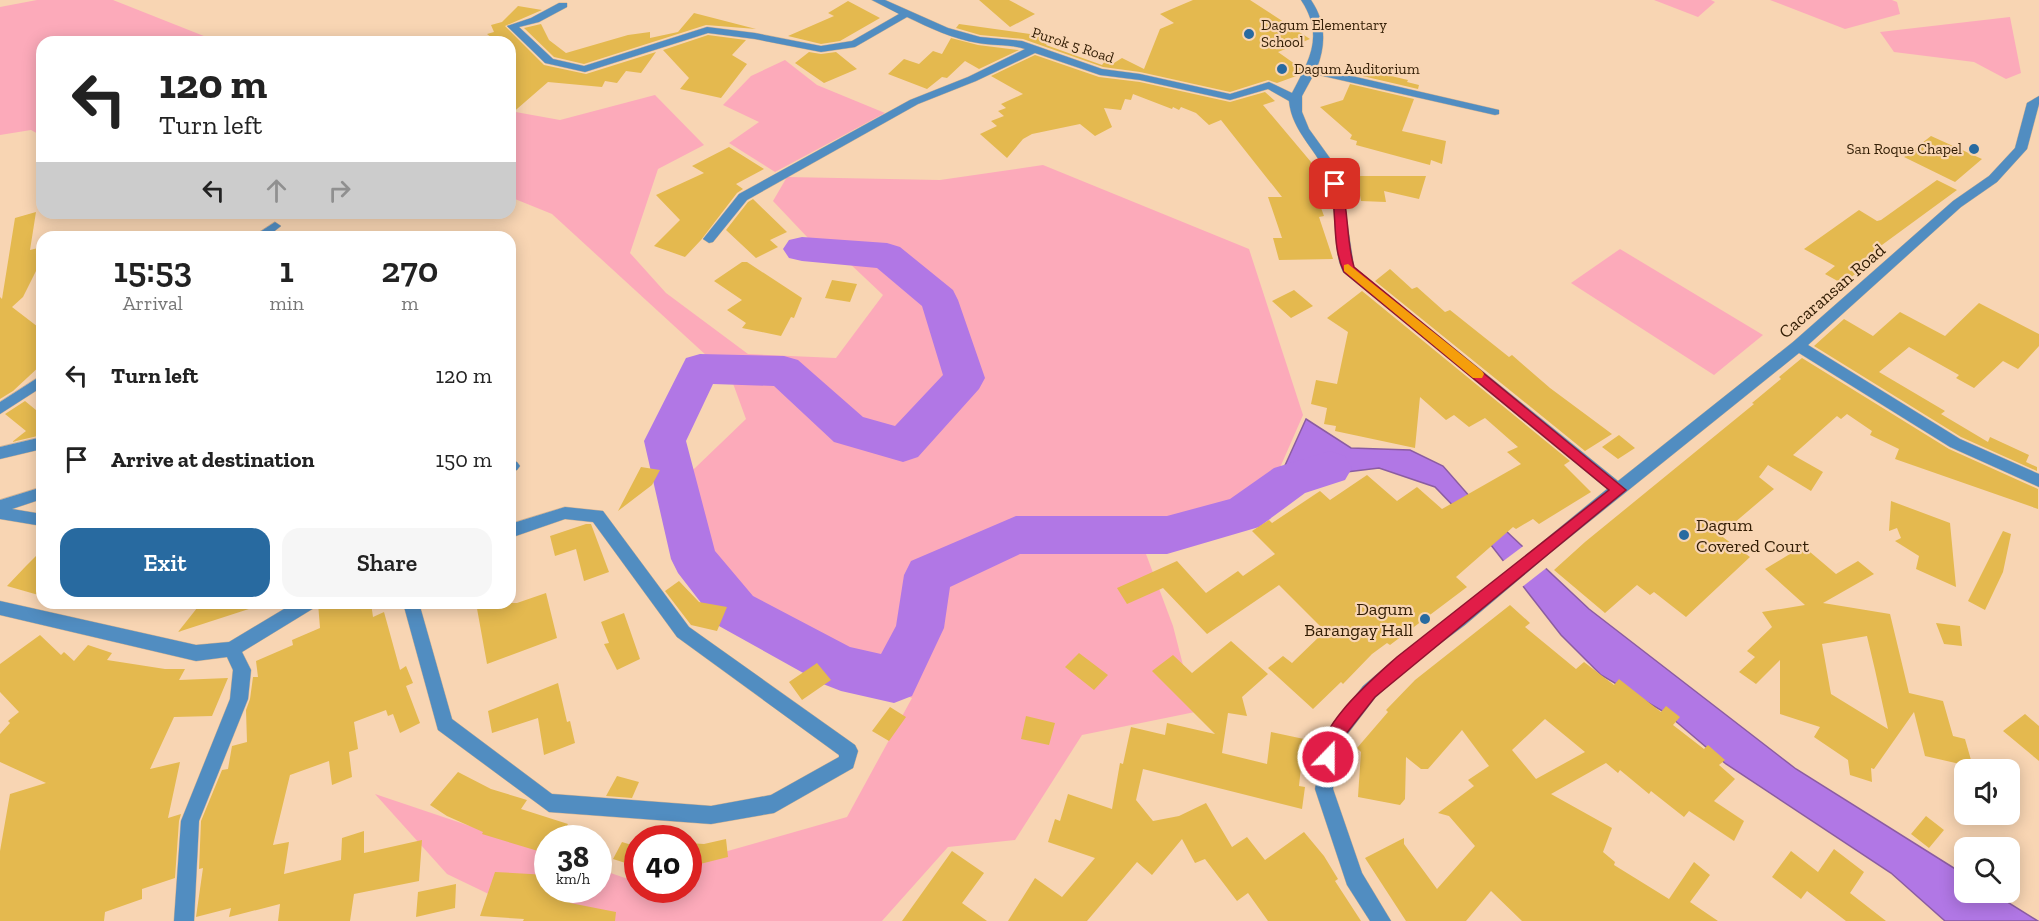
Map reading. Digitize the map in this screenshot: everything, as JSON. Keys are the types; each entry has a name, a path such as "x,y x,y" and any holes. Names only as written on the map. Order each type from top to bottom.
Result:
{"street":[{"name":"Purok 5 Road","path":"877,0 944,30 970,38 1018,43 1100,72 1140,77 1230,98 1269,85 1295,100"},
{"path":"1306,0 1317,23 1320,45 1311,70 1295,100 1298,121 1331,169 1340,199 1343,247 1348,269 1619,490"},
{"path":"563,5 535,20 512,26 549,61 585,69 639,50 691,38 707,30 755,36 821,49 855,44 907,13"},
{"path":"709,239 743,197 799,164 914,102 972,79 1034,49"},
{"path":"1311,70 1495,112"},
{"name":"Cacaransan Road","path":"1381,921 1354,878 1324,789 1330,741 1369,692 1543,549 1798,346 1957,204 1993,179 2021,149 2030,110 2033,103 2039,99"},
{"path":"267,231 275,226"},
{"path":"1798,346 1954,443 2039,482"},
{"path":"0,409 36,384"},
{"path":"0,453 36,444"},
{"path":"0,506 36,495"},
{"path":"0,513 36,519"},
{"path":"413,609 444,724 549,802 711,815 774,804 847,762 849,751 683,632 597,516 565,513 516,529"},
{"path":"0,608 195,653 232,649 298,609"},
{"path":"184,921 190,821 239,699 242,670 232,649"}],"shaded area":[{"path":"37,0 113,0 204,36 36,36 36,133 31,130 0,135 0,7"},
{"path":"1654,0 1711,0 1715,2 1698,17"},
{"path":"1770,0 1892,0 1897,2 1900,14 1845,29"},
{"path":"2010,17 2021,73 2006,79 1974,62 1894,52 1880,32"},
{"path":"785,60 817,85 885,113 775,172 729,143 759,122 723,105 751,76"},
{"path":"655,95 704,145 658,169 630,253 666,293 748,354 836,358 883,295 846,260 809,239 773,201 787,177 940,180 1043,165 1249,249 1303,415 1268,495 1140,538 1173,626 1195,712 1082,735 1015,840 948,847 882,921 545,921 447,874 375,794 534,848 534,903 612,903 612,873 624,878 624,903 702,903 702,858 847,817 912,698 761,644 687,569 662,494 695,468 746,419 731,378 552,214 516,199 516,112 560,120"},
{"path":"1620,249 1763,335 1714,375 1571,283"},
{"path":"1306,419 1351,448 1410,450 1443,466 1471,498 1589,609 1796,769 1954,868 1954,903 2009,903 2038,921 1945,921 1891,873 1726,764 1666,713 1601,675 1561,635 1491,545 1435,487 1379,468 1322,475 1273,492"}],"pier":[{"path":"1526,544 1549,566 1522,587 1502,562"}],"building":[{"path":"979,0 1009,0 1035,14 1010,27"},
{"path":"1193,0 1250,0 1310,39 1278,52 1302,69 1299,75 1277,83 1268,80 1230,92 1140,72 1103,67 1023,39 980,35 956,28 959,24 1051,37 1046,45 1102,65 1105,61 1114,63 1122,58 1144,69 1160,29 1174,23 1160,14"},
{"path":"848,1 880,18 840,41 821,44 788,36 834,16 828,13"},
{"path":"518,6 542,10 505,26 515,36 490,36 487,34 494,32 491,25 502,22"},
{"path":"694,13 756,29 706,25 584,64 554,57 524,28 541,24 549,40 566,53 628,35 650,32 650,38 678,32"},
{"path":"708,35 746,40 732,55 747,64 721,98 680,89 689,78 663,50"},
{"path":"516,37 544,65 586,74 656,52 641,73 626,71 617,83 605,81 602,87 548,82 516,110"},
{"path":"951,38 978,45 1019,50 979,69 965,61 947,78 942,77 927,89 888,74 904,59 919,64 933,51 942,54"},
{"path":"809,52 821,54 836,52 857,69 824,83 795,63"},
{"path":"1035,55 1099,77 1140,82 1230,102 1265,92 1275,101 1263,105 1327,181 1329,188 1314,189 1324,216 1319,217 1333,259 1279,260 1273,238 1282,238 1268,197 1282,197 1221,120 1209,125 1196,113 1181,107 1179,110 1173,107 1172,109 1133,94 1131,100 1125,99 1121,110 1104,108 1112,127 1095,136 1080,124 1032,134 1023,139 1007,158 980,134 997,126 991,121 1004,116 998,111 1006,108 1001,104 1023,94 991,76"},
{"path":"1357,68 1408,80 1407,82 1419,85 1418,89 1354,74"},
{"path":"1350,84 1414,99 1402,131 1446,141 1442,164 1431,160 1430,165 1356,145 1357,141 1350,139 1352,135 1320,107 1343,100"},
{"path":"1931,136 1982,159 1955,182 1904,157"},
{"path":"729,147 764,169 736,184 743,189 737,193 685,257 654,246 680,220 656,195 704,173 692,166"},
{"path":"1353,176 1426,176 1419,199 1384,191 1386,202 1361,201 1358,184 1352,183"},
{"path":"1937,180 1957,190 1871,253 1877,256 1843,284 1825,274 1835,266 1804,249 1859,210 1877,221 1881,220"},
{"path":"753,199 787,232 770,240 778,247 756,258 726,230 748,202"},
{"path":"36,212 30,250 36,248 36,271 23,297 12,307 36,325 36,370 13,391 0,399 0,297 2,299 15,218"},
{"path":"742,262 747,262 802,298 794,318 791,317 781,336 742,328 746,323 727,310 742,300 714,281"},
{"path":"1390,269 1412,289 1417,287 1445,312 1450,310 1509,357 1512,355 1550,388 1612,434 1585,451 1375,281"},
{"path":"832,280 857,284 850,302 825,298"},
{"path":"1294,290 1313,306 1291,318 1272,301"},
{"path":"1362,291 1570,461 1564,465 1591,492 1539,524 1533,519 1516,529 1513,527 1456,577 1467,587 1390,645 1387,643 1372,654 1343,684 1341,682 1313,709 1268,668 1283,656 1292,663 1325,631 1279,585 1207,634 1163,588 1127,604 1117,588 1177,561 1206,593 1238,571 1243,576 1275,554 1252,531 1269,520 1272,523 1320,491 1330,500 1367,475 1397,501 1417,487 1442,509 1521,464 1507,452 1518,447 1485,418 1469,427 1454,415 1446,420 1420,397 1415,448 1335,431 1336,426 1324,424 1327,408 1311,404 1316,380 1337,384 1348,332 1327,318"},
{"path":"1979,303 2039,334 2039,346 2018,369 2003,361 1974,388 1956,378 1959,375 1909,347 1879,372 1945,411 1941,414 1988,442 1990,437 2029,455 2026,462 2037,467 2037,471 1961,437 1814,346 1844,319 1873,336 1900,312 1945,336"},
{"path":"1802,358 1949,449 2038,489 2038,509 1895,459 1899,449 1870,435 1872,431 1847,414 1841,419 1837,416 1793,455 1823,472 1811,491 1768,465 1759,477 1774,489 1720,535 1750,557 1686,617 1654,592 1650,595 1637,585 1605,613 1554,570 1754,404 1752,403"},
{"path":"25,401 36,410 36,436 12,442 26,431 5,414"},
{"path":"1619,435 1635,448 1618,459 1602,447"},
{"path":"641,467 660,470 652,485 618,511"},
{"path":"1891,501 1950,523 1956,587 1916,569 1919,556 1895,541 1901,538 1897,528 1889,531"},
{"path":"591,524 609,572 584,581 576,549 555,556 550,536"},
{"path":"2003,531 2011,534 2003,572 1985,610 1968,601"},
{"path":"1803,546 1836,574 1858,561 1874,574 1823,603 1890,614 1909,693 1943,701 1953,736 1965,739 1971,759 1954,759 1954,763 1925,756 1914,712 1874,769 1871,768 1872,782 1850,775 1848,760 1814,737 1820,727 1780,714 1780,660 1756,684 1739,672 1755,657 1747,651 1772,627 1762,612 1805,605 1765,569","holes":["1867,636 1888,729 1831,694 1822,644"]},
{"path":"36,556 36,594 7,586"},
{"path":"679,581 699,602 727,607 717,631 691,625 665,591"},
{"path":"546,593 557,638 487,664 477,609 516,609 517,603"},
{"path":"1510,605 1530,623 1525,627 1576,669 1584,662 1614,685 1619,679 1661,712 1666,706 1680,717 1673,725 1704,749 1708,745 1725,760 1719,765 1735,779 1714,801 1744,821 1734,841 1689,811 1684,817 1651,791 1649,794 1620,770 1618,773 1606,763 1551,794 1612,828 1603,852 1615,862 1614,865 1669,899 1694,862 1710,875 1690,902 1718,921 1522,921 1491,891 1466,921 1406,921 1365,858 1404,838 1404,844 1437,889 1475,846 1449,816 1438,813 1474,786 1468,780 1489,766 1462,730 1428,769 1421,769 1406,757 1405,799 1400,805 1358,797 1361,752 1357,748 1388,712 1386,710 1415,680","holes":["1545,719 1585,752 1536,779 1512,750"]},
{"path":"196,609 249,609 178,632"},
{"path":"318,609 372,609 373,617 384,612 400,670 406,666 413,683 406,686 420,723 400,733 393,714 388,716 386,710 354,722 358,749 349,752 352,777 332,785 329,761 290,775 273,845 289,842 284,874 341,860 342,838 364,831 364,853 422,840 419,881 354,894 350,921 278,921 280,904 229,917 231,908 196,917 203,868 199,869 201,821 222,770 228,769 232,746 247,742 246,710 253,677 258,677 256,661 293,645 292,640 320,628"},
{"path":"624,613 640,659 617,670 604,644 609,643 601,622"},
{"path":"1936,623 1960,626 1962,646 1944,644"},
{"path":"40,635 61,655 64,652 74,661 88,645 112,653 107,660 165,669 185,669 179,680 228,678 212,716 174,717 150,769 180,762 168,818 181,814 175,878 142,889 142,899 105,912 104,921 0,921 0,851 10,794 46,783 0,762 0,734 10,723 8,721 19,712 0,692 0,664"},
{"path":"1231,641 1268,674 1242,697 1247,716 1228,713 1222,753 1267,764 1271,732 1304,739 1299,786 1305,787 1302,809 1143,769 1136,800 1153,821 1179,816 1206,803 1232,847 1247,837 1265,860 1304,832 1324,856 1338,879 1335,881 1361,921 1268,921 1248,893 1237,901 1205,859 1195,863 1182,839 1152,875 1137,862 1087,921 1008,921 1035,878 1062,897 1095,858 1048,842 1055,819 1060,821 1068,794 1112,809 1120,763 1123,764 1131,727 1165,735 1167,723 1215,734 1152,671 1173,655 1192,673"},
{"path":"1079,653 1108,675 1094,690 1065,667"},
{"path":"817,663 831,680 802,700 789,682"},
{"path":"558,683 567,722 570,721 575,743 544,755 538,718 492,733 488,711"},
{"path":"890,707 906,717 889,741 872,731"},
{"path":"2025,714 2039,726 2039,761 2003,731"},
{"path":"1026,716 1055,723 1049,745 1021,739"},
{"path":"458,772 491,789 527,800 521,809 568,824 534,825 534,850 482,834 483,832 447,816 430,805"},
{"path":"617,776 639,782 632,798 606,796"},
{"path":"1926,816 1944,830 1929,848 1911,834"},
{"path":"726,839 728,857 702,864 702,844"},
{"path":"622,842 624,843 624,863 613,859"},
{"path":"1834,849 1864,872 1850,893 1886,921 1846,921 1807,891 1801,899 1772,877 1791,851 1818,872"},
{"path":"952,851 984,873 962,903 987,921 902,921"},
{"path":"495,872 534,874 534,903 570,903 616,912 615,921 523,921 524,919 480,916"},
{"path":"456,884 455,908 416,917 418,892"}],"waterway":[{"path":"802,249 887,256 939,300 965,378 903,445 849,430 784,371 700,369 665,441 694,559 736,611 841,668 894,680 920,628 928,575 1016,535 1167,535 1243,514 1290,480 1330,468"}],"slow traffic":[{"path":"1348,268 1477,374"}],"place":[{"name":"Dagum Elementary School","path":"1249,34"},
{"name":"Dagum Auditorium","path":"1282,69"},
{"name":"San Roque Chapel","path":"1974,149"},
{"name":"Dagum Covered Court","path":"1684,535"},
{"name":"Dagum Barangay Hall","path":"1425,619"}],"route":[{"path":"1328,757 1330,741 1369,692 1403,662 1459,620 1525,564 1619,490 1348,269 1343,247 1340,199 1335,184"}]}
